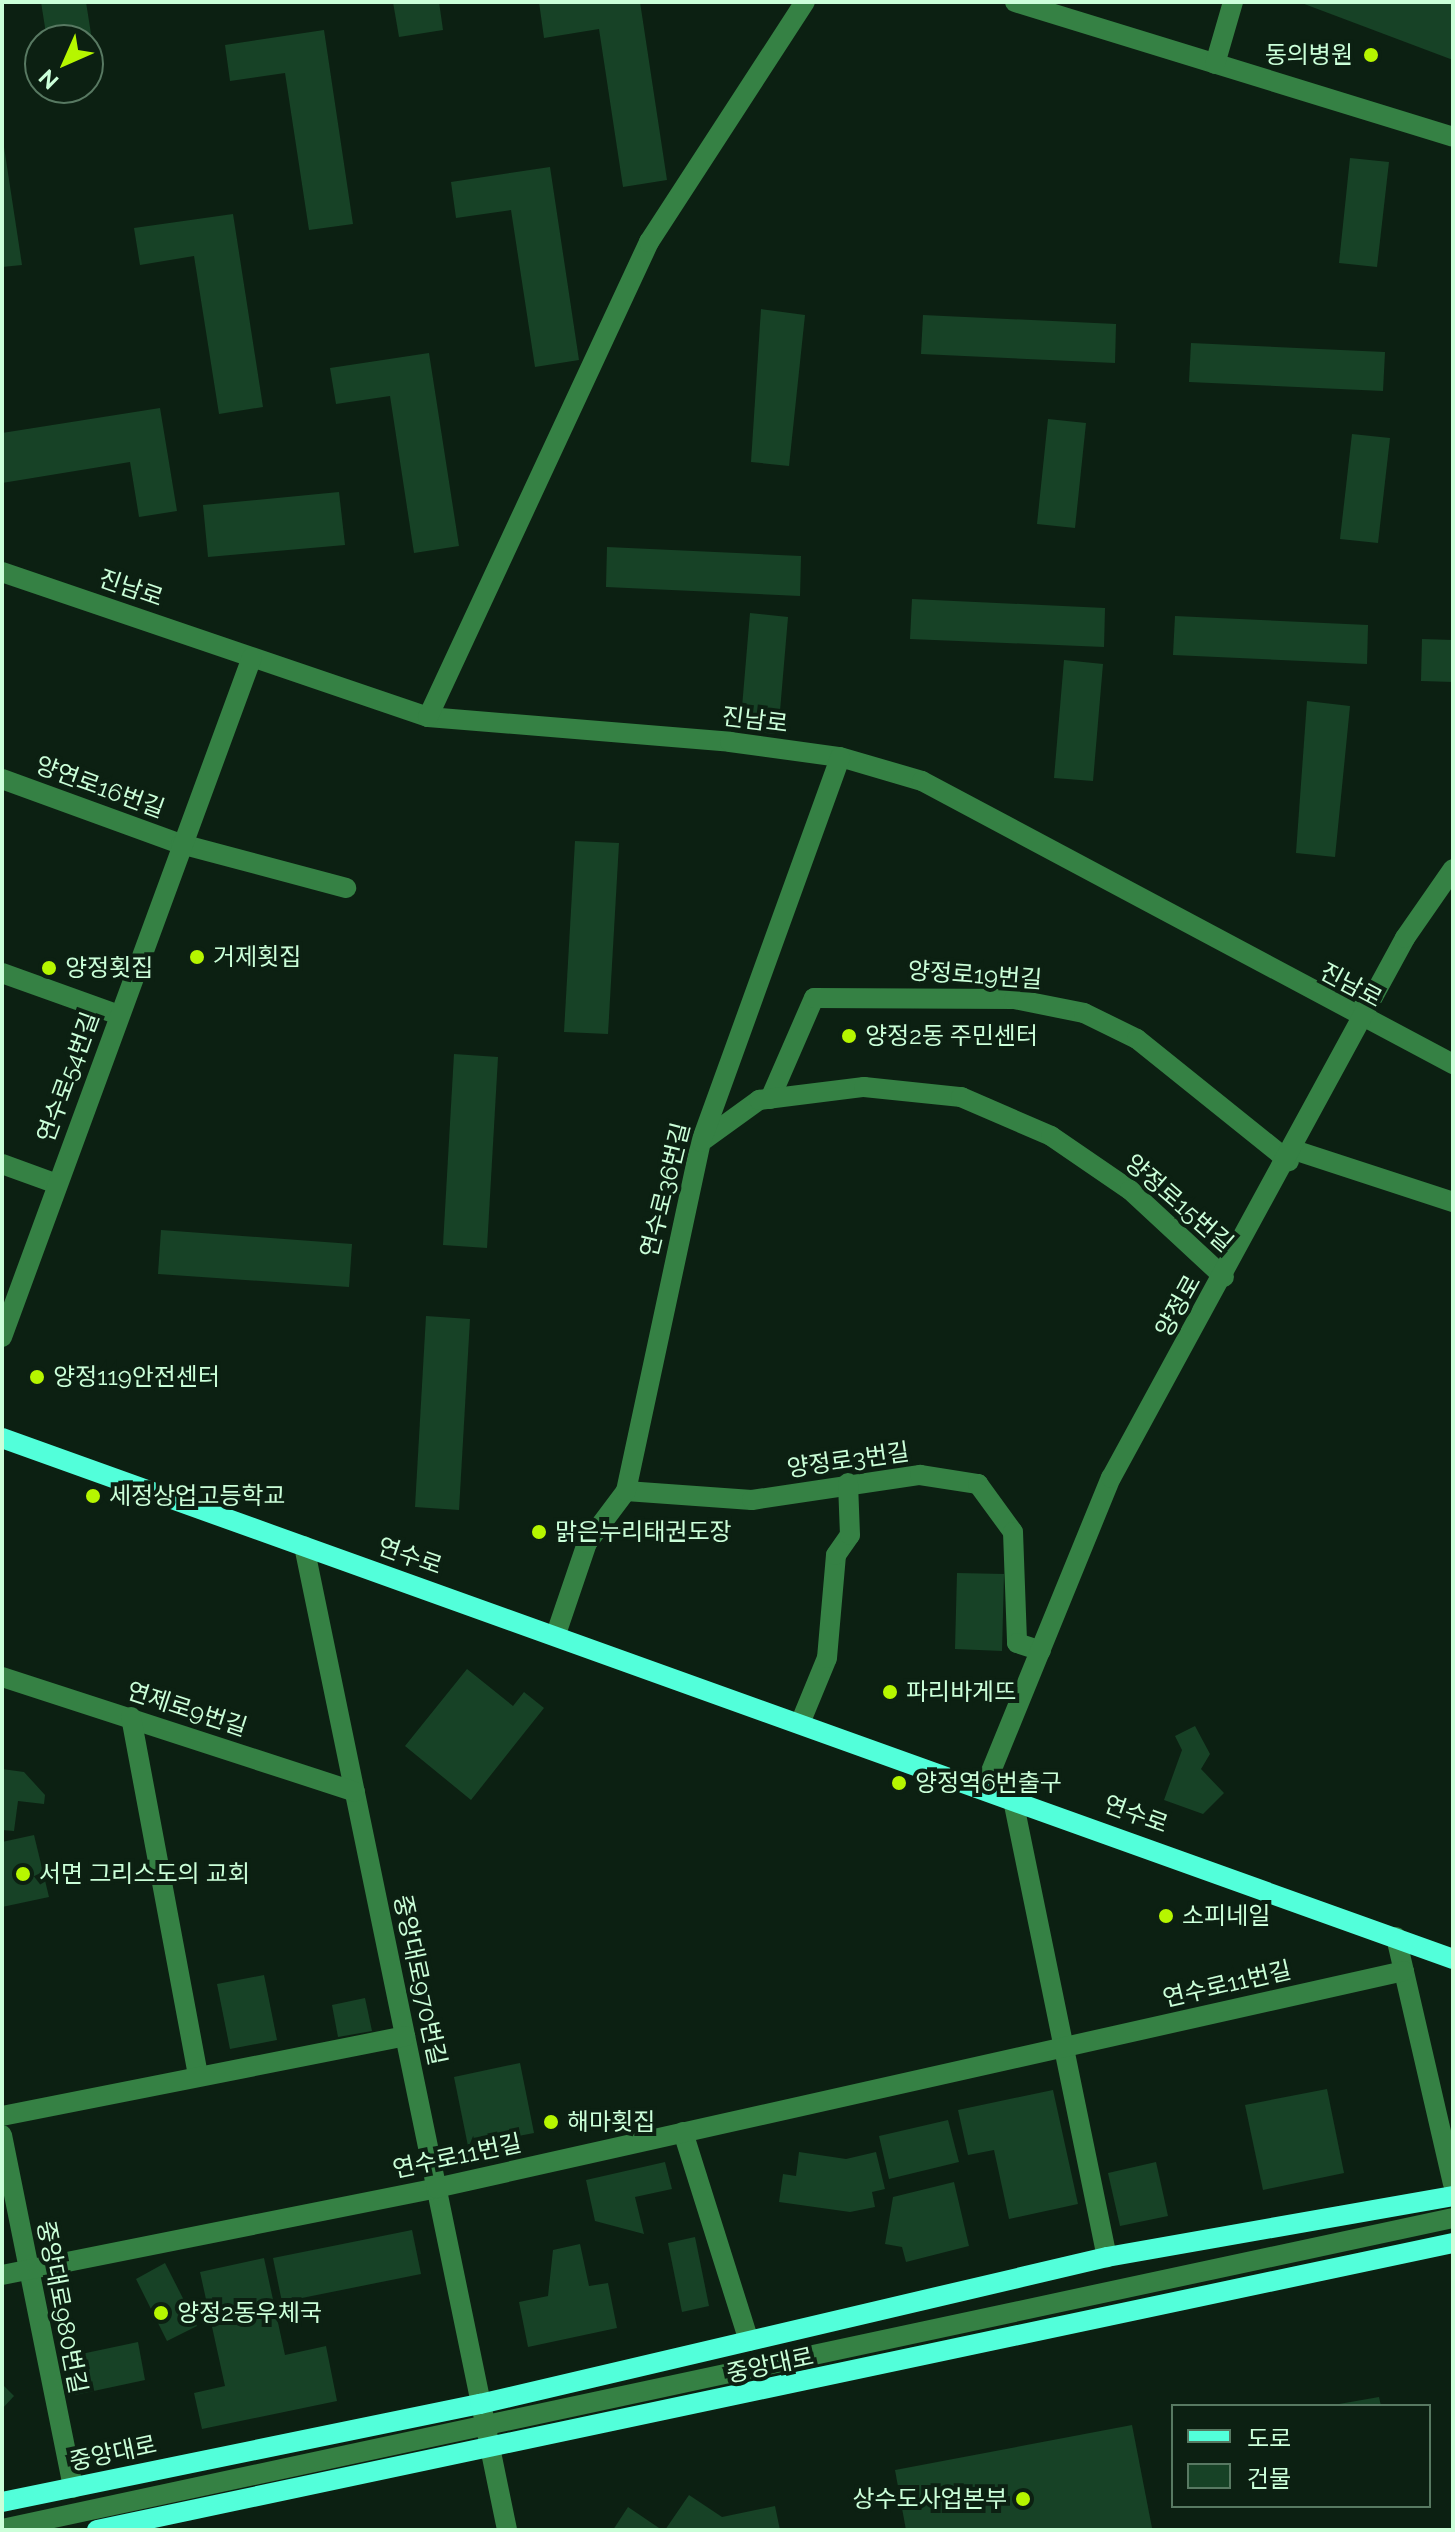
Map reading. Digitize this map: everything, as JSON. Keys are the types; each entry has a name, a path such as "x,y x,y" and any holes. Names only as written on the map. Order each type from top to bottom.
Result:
{"main road":[{"name":"연수로","path":"2,1438 1012,1795 1453,1959"},
{"name":"중앙대로","path":"2,2502 482,2414 749,2341 1107,2257 1453,2196"},
{"name":"중앙대로","path":"97,2530 491,2452 1453,2243"}],"street":[{"path":"428,717 649,242 805,2"},
{"path":"1015,2 1453,137"},
{"path":"1215,64 1233,2"},
{"name":"진남로","path":"2,572 428,717 840,757 922,781 1363,1022 1453,1064"},
{"name":"연수로54번길","path":"2,1337 252,657"},
{"name":"연수로36번길","path":"556,1634 587,1543 626,1491 701,1142 840,757"},
{"name":"양연로16번길","path":"2,779 181,844 346,888"},
{"name":"양정로","path":"985,1786 1111,1478 1292,1156 1405,938 1453,869"},
{"path":"2,973 119,1015"},
{"name":"양정로19번길","path":"770,1099 814,998 1014,999 1084,1013 1137,1039 1292,1156"},
{"name":"양정로15번길","path":"701,1142 770,1099 864,1087 961,1097 1051,1136 1130,1190 1224,1277"},
{"path":"1292,1156 1453,1202"},
{"path":"2,1164 57,1184"},
{"name":"양정로3번길","path":"626,1491 752,1500 848,1483 920,1475 978,1484 1013,1532 1017,1643 1041,1651"},
{"path":"801,1721 827,1658 829,1595 836,1555 850,1535 848,1483"},
{"name":"중앙대로970번길","path":"304,1546 507,2530"},
{"name":"연제로9번길","path":"2,1677 355,1792"},
{"path":"131,1717 198,2075"},
{"path":"1012,1795 1107,2257"},
{"path":"1396,1937 1453,2183"},
{"name":"연수로11번길","path":"2,2275 436,2188 1404,1971"},
{"path":"2,2116 405,2036"},
{"name":"중앙대로","path":"683,2132 749,2341"},
{"name":"중앙대로980번길","path":"2,2135 73,2488"},
{"path":"2,2529 482,2414 1453,2218"}],"building":[{"path":"41,2 86,2 89,24 44,24"},
{"path":"393,2 439,2 443,30 399,37"},
{"path":"539,2 640,2 667,180 623,187 599,29 544,38"},
{"path":"1299,2 1453,2 1453,60"},
{"path":"324,30 353,224 309,230 285,73 230,81 225,45"},
{"path":"2,148 22,265 2,267"},
{"path":"1350,158 1389,162 1377,267 1339,263"},
{"path":"550,167 579,360 535,367 511,210 456,218 451,182"},
{"path":"233,214 263,407 219,414 194,256 140,265 134,228"},
{"path":"761,309 805,315 789,466 751,462"},
{"path":"923,315 1116,324 1115,363 921,354"},
{"path":"1191,343 1385,352 1383,391 1189,382"},
{"path":"429,353 459,546 414,553 390,396 336,404 330,368"},
{"path":"160,408 177,511 139,517 130,462 2,483 2,433"},
{"path":"1048,419 1086,423 1075,528 1037,524"},
{"path":"1352,434 1390,438 1378,543 1340,539"},
{"path":"339,492 345,545 208,557 203,505"},
{"path":"607,547 801,556 800,596 606,587"},
{"path":"912,599 1105,608 1104,647 910,639"},
{"path":"750,613 788,617 778,734 740,731"},
{"path":"1175,616 1368,625 1367,664 1173,655"},
{"path":"1422,639 1453,640 1453,682 1421,681"},
{"path":"1064,660 1103,664 1093,781 1054,778"},
{"path":"1307,701 1350,706 1335,857 1296,853"},
{"path":"575,841 619,843 608,1034 564,1032"},
{"path":"454,1054 498,1057 487,1248 443,1245"},
{"path":"161,1230 352,1244 349,1287 158,1274"},
{"path":"426,1316 470,1319 459,1510 415,1507"},
{"path":"957,1573 1004,1574 1002,1651 955,1649"},
{"path":"467,1669 513,1706 524,1692 544,1708 471,1800 405,1746"},
{"path":"1195,1726 1210,1754 1201,1769 1224,1793 1203,1814 1164,1800 1182,1750 1175,1736"},
{"path":"2,1769 24,1772 45,1795 44,1804 18,1801 14,1831 2,1830"},
{"name":"서면 그리스도의 교회","path":"34,1835 49,1897 2,1907 2,1842"},
{"path":"264,1975 277,2040 230,2049 217,1984"},
{"path":"365,1998 372,2031 338,2037 332,2005"},
{"path":"520,2063 534,2133 468,2146 454,2077"},
{"path":"1327,2089 1344,2173 1263,2190 1245,2105"},
{"path":"1053,2090 1078,2204 1009,2219 994,2150 968,2155 958,2110"},
{"path":"948,2120 959,2162 889,2179 879,2136"},
{"path":"799,2152 846,2159 876,2152 885,2189 872,2192 875,2207 850,2212 779,2202 783,2174 796,2176"},
{"path":"665,2162 672,2189 635,2197 644,2234 595,2221 586,2180"},
{"path":"1156,2162 1168,2216 1120,2226 1108,2173"},
{"path":"954,2182 969,2246 906,2262 902,2247 885,2244 893,2197"},
{"path":"412,2230 421,2274 282,2302 273,2258"},
{"path":"695,2237 709,2306 682,2312 668,2243"},
{"path":"580,2244 589,2286 608,2283 617,2328 528,2347 519,2302 548,2296 553,2250"},
{"path":"264,2258 285,2355 326,2346 337,2401 202,2429 194,2393 225,2386 200,2272"},
{"path":"165,2263 197,2326 167,2341 136,2279"},
{"path":"138,2342 145,2380 75,2395 67,2357"},
{"path":"2,2384 14,2396 2,2409"},
{"path":"1379,2397 1381,2404 1339,2404"},
{"name":"상수도사업본부","path":"1132,2425 1152,2528 906,2530 895,2470"},
{"path":"689,2495 722,2517 775,2506 780,2530 665,2530"},
{"path":"628,2507 662,2530 613,2530"}],"place":[{"name":"동의병원","path":"1371,55"},
{"name":"거제횟집","path":"197,957"},
{"name":"양정횟집","path":"49,968"},
{"name":"양정2동 주민센터","path":"849,1036"},
{"name":"양정119안전센터","path":"37,1377"},
{"name":"세정상업고등학교","path":"93,1496"},
{"name":"맑은누리태권도장","path":"539,1532"},
{"name":"파리바게뜨","path":"890,1692"},
{"name":"양정역6번출구","path":"899,1783"},
{"name":"서면 그리스도의 교회","path":"23,1874"},
{"name":"소피네일","path":"1166,1916"},
{"name":"해마횟집","path":"551,2122"},
{"name":"양정2동우체국","path":"161,2313"},
{"name":"상수도사업본부","path":"1023,2499"}]}
